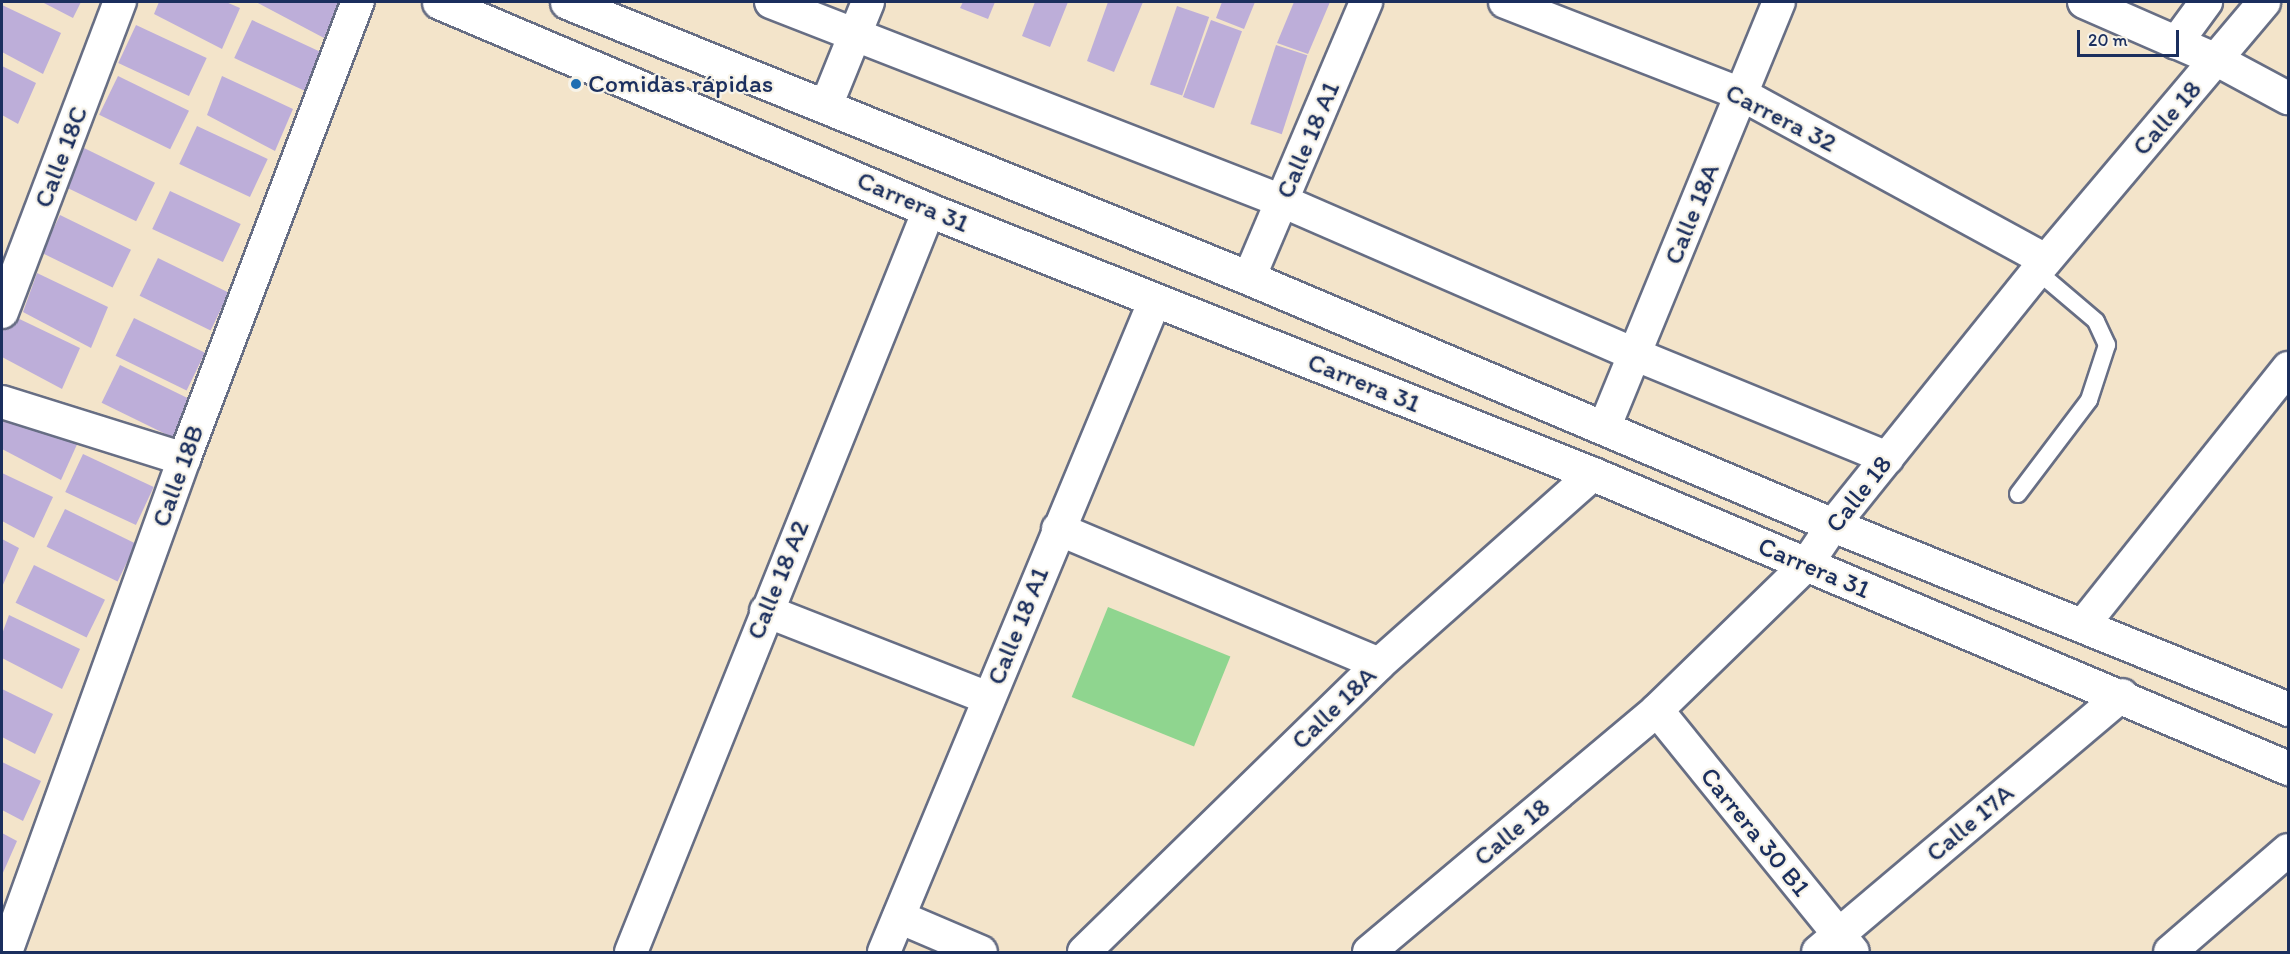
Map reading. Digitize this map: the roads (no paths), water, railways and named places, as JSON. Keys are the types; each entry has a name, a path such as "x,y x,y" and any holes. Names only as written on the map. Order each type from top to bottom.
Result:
{"main road":[{"name":"Carrera 31","path":"439,2 929,210 1593,474 1806,566 2122,695 2289,768"},
{"name":"Carrera 31","path":"567,2 1249,278 1605,426 1833,525 2289,709"}],"street":[{"name":"Calle 18C","path":"2,312 120,2"},
{"name":"Calle 18B","path":"6,952 184,459 358,2"},
{"path":"771,2 1282,201 1634,354 1887,458"},
{"path":"826,106 868,2"},
{"name":"Calle 18 A1","path":"1249,278 1366,2"},
{"name":"Carrera 32","path":"1505,2 1741,94 2042,265"},
{"name":"Calle 18A","path":"1605,426 1779,2"},
{"path":"2084,2 2217,60 2289,99"},
{"path":"2176,43 2206,2"},
{"name":"Calle 18","path":"1369,952 1657,710 1806,566 1833,525 2042,265 2264,2"},
{"name":"Calle 18 A2","path":"631,952 766,611 929,210"},
{"name":"Calle 18 A1","path":"884,952 1155,300"},
{"path":"2083,625 2289,368"},
{"path":"2,402 184,459"},
{"name":"Calle 18A","path":"1084,952 1379,664 1593,474"},
{"path":"1058,529 1379,664"},
{"path":"766,611 988,698"},
{"name":"Calle 17A","path":"1836,947 2122,695"},
{"name":"Carrera 30 B1","path":"1657,710 1836,947"},
{"path":"2170,952 2289,850"},
{"path":"899,917 981,952"}],"lane":[{"path":"2018,494 2089,400 2108,345 2096,321 2042,265"}],"place":[{"name":"Comidas rápidas","path":"576,84"}]}
